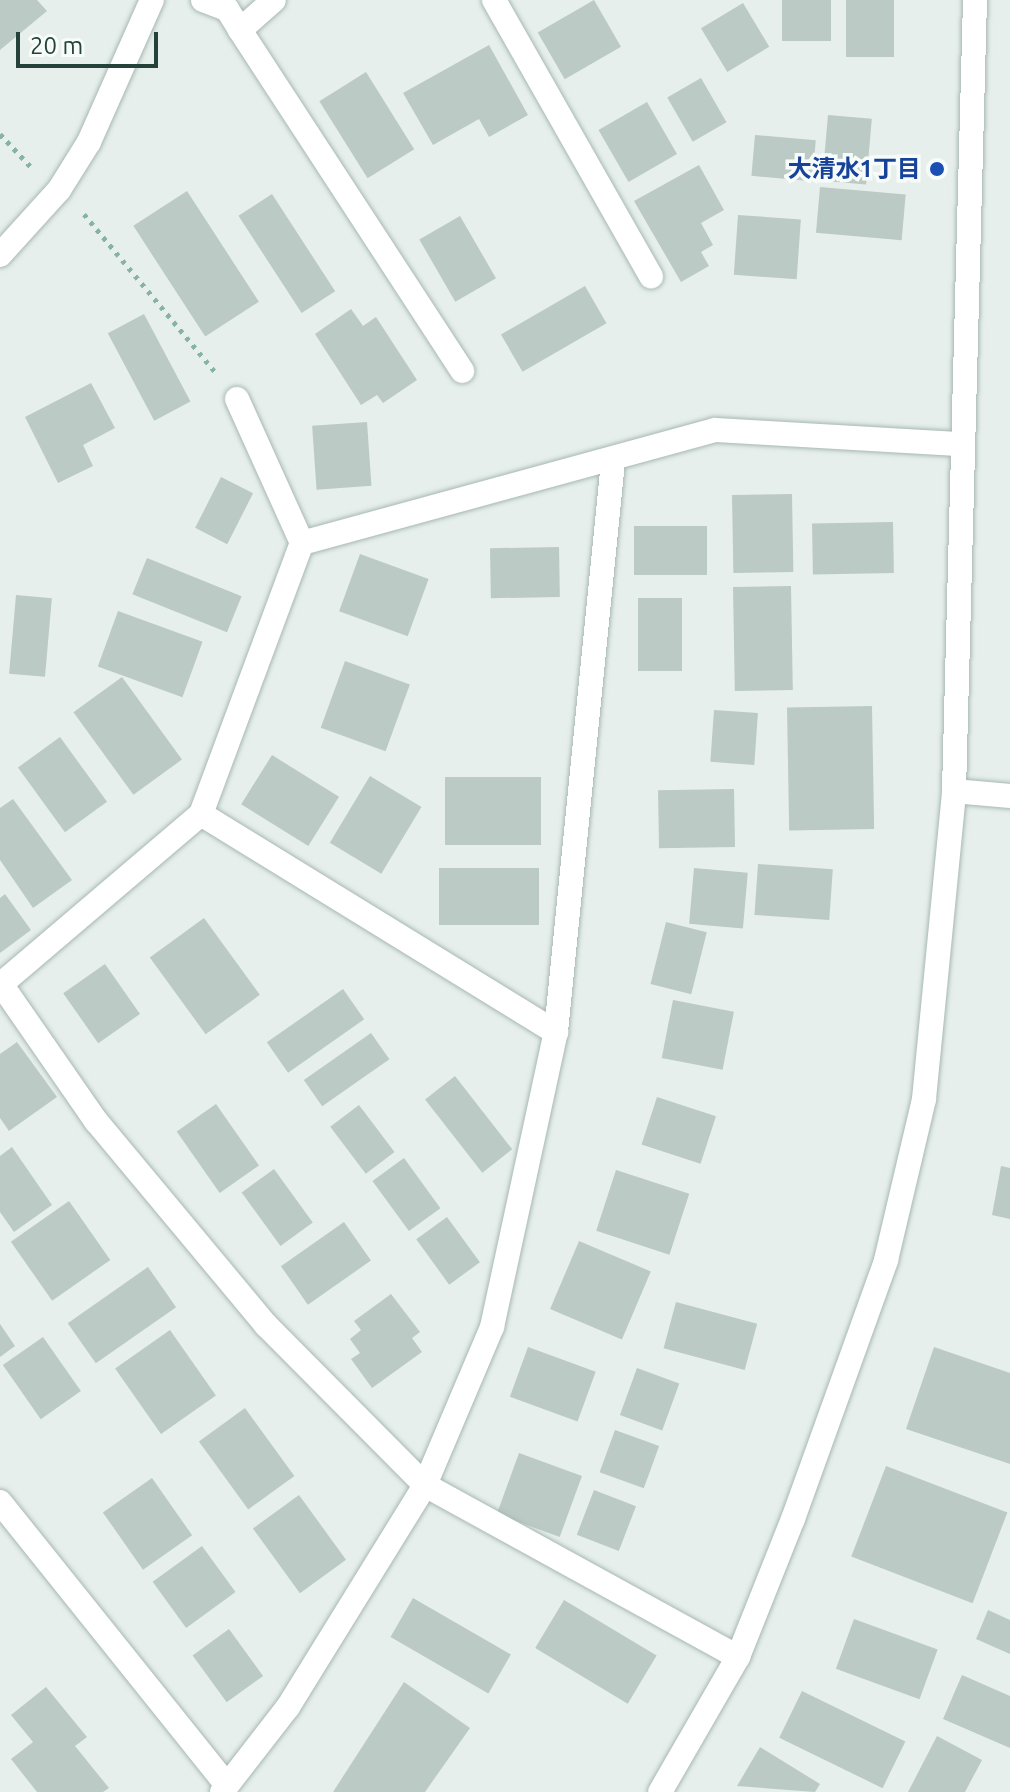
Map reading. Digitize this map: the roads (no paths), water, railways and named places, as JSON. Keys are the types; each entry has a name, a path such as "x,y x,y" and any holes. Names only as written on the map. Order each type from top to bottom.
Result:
{"street":[{"path":"0,255 59,190 96,129 152,0"},
{"path":"203,0 227,9 462,371"},
{"path":"240,30 274,0"},
{"path":"494,0 651,276"},
{"path":"660,1792 738,1657 886,1260 924,1099 954,791 959,444 975,0"},
{"path":"237,399 302,543 201,814 1,984 96,1121 266,1325 425,1485 738,1657"},
{"path":"302,543 613,462 715,430 959,444"},
{"path":"0,1502 224,1788 288,1707 425,1485 492,1327 556,1032 613,462"},
{"path":"954,791 1010,796"},
{"path":"201,814 556,1032"}],"place":[{"name":"大清水1丁目","path":"937,169"}]}
